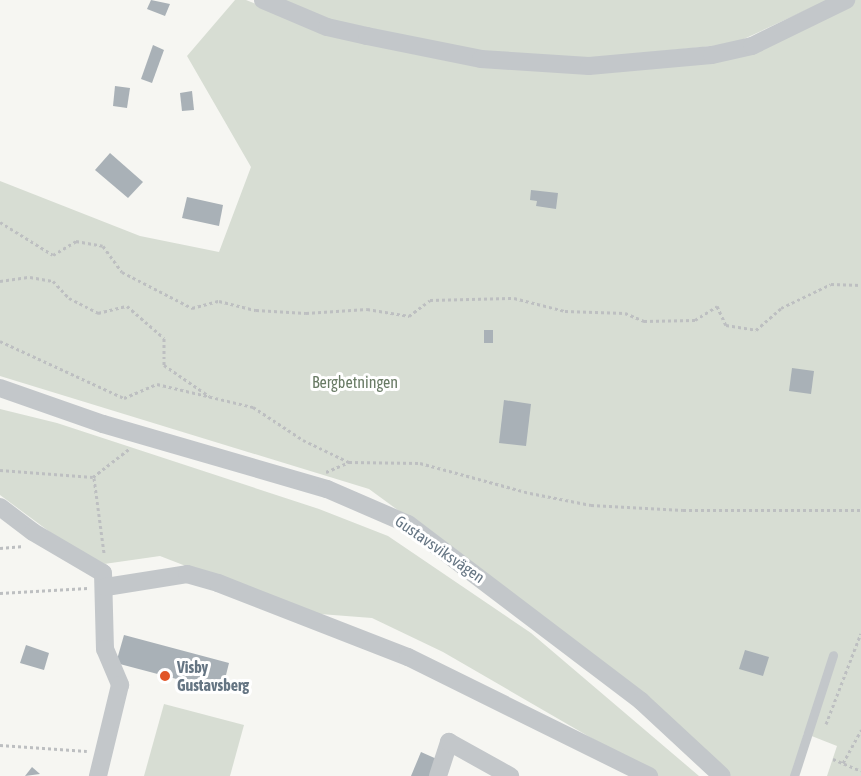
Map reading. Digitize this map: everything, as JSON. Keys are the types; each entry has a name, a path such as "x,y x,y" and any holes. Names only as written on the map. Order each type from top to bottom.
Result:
{"street":[{"path":"263,0 327,27 390,41 482,59 589,66 712,55 752,46 846,0"},
{"name":"Gustavsviksvägen","path":"0,388 104,424 327,489 408,524 632,693 722,776"},
{"path":"0,507 39,537 103,573 105,649 120,686 98,776"},
{"path":"105,587 187,574 218,583 408,657 649,776"},
{"path":"438,776 449,742 510,776"}],"lane":[{"path":"794,776 833,655"}],"path":[{"path":"0,222 53,255 76,241 103,246 122,272 192,308 219,302 256,310 306,313 367,309 409,316 430,300 514,298 565,311 625,313 644,321 694,320 717,306 726,325 756,330 780,308 831,285 861,285"},
{"path":"0,281 30,277 53,281 69,298 98,313 127,306 164,338 164,365 210,397"},
{"path":"0,341 124,398 157,384 253,407 303,440 349,462 420,463 530,494 591,505 683,510 861,510"},
{"path":"0,470 93,477 130,448 141,447"},
{"path":"94,478 104,542"},
{"path":"0,593 105,587"},
{"path":"823,732 861,633"},
{"path":"843,764 861,730"},
{"path":"0,745 104,752"},
{"path":"833,759 861,771"}],"green space":[{"name":"Bergbetningen","path":"235,0 246,0 326,31 482,68 712,63 852,0 861,0 861,776 827,776 837,746 804,733 793,776 731,776 536,611 369,489 0,376 0,181 140,236 219,252 251,167 187,56"},
{"path":"282,0 828,0 733,44 583,59 483,52 332,20"},
{"path":"0,409 57,423 319,509 388,536 531,633 699,776 657,776 443,652 372,618 307,613 160,556 104,564 58,538 0,495"},
{"path":"164,704 244,725 230,776 144,776"}],"building":[{"path":"151,0 170,4 165,16 147,9"},
{"path":"153,45 164,50 152,83 141,79"},
{"path":"115,86 130,88 127,108 113,106"},
{"path":"192,91 194,110 182,111 180,93"},
{"path":"110,153 143,182 128,198 95,170"},
{"path":"531,190 558,193 556,209 536,206 537,201 530,200"},
{"path":"187,197 223,205 219,226 182,218"},
{"path":"484,330 493,330 493,343 484,343"},
{"path":"792,368 814,371 811,394 789,391"},
{"path":"504,400 531,404 526,446 499,443"},
{"path":"124,635 229,663 222,691 116,663"},
{"path":"26,645 49,653 44,670 20,663"},
{"path":"745,650 769,657 763,676 739,669"},
{"path":"421,752 439,760 432,776 411,776"},
{"path":"32,767 40,774 25,776"}],"place":[{"name":"Visby Gustavsberg","path":"165,676"}]}
